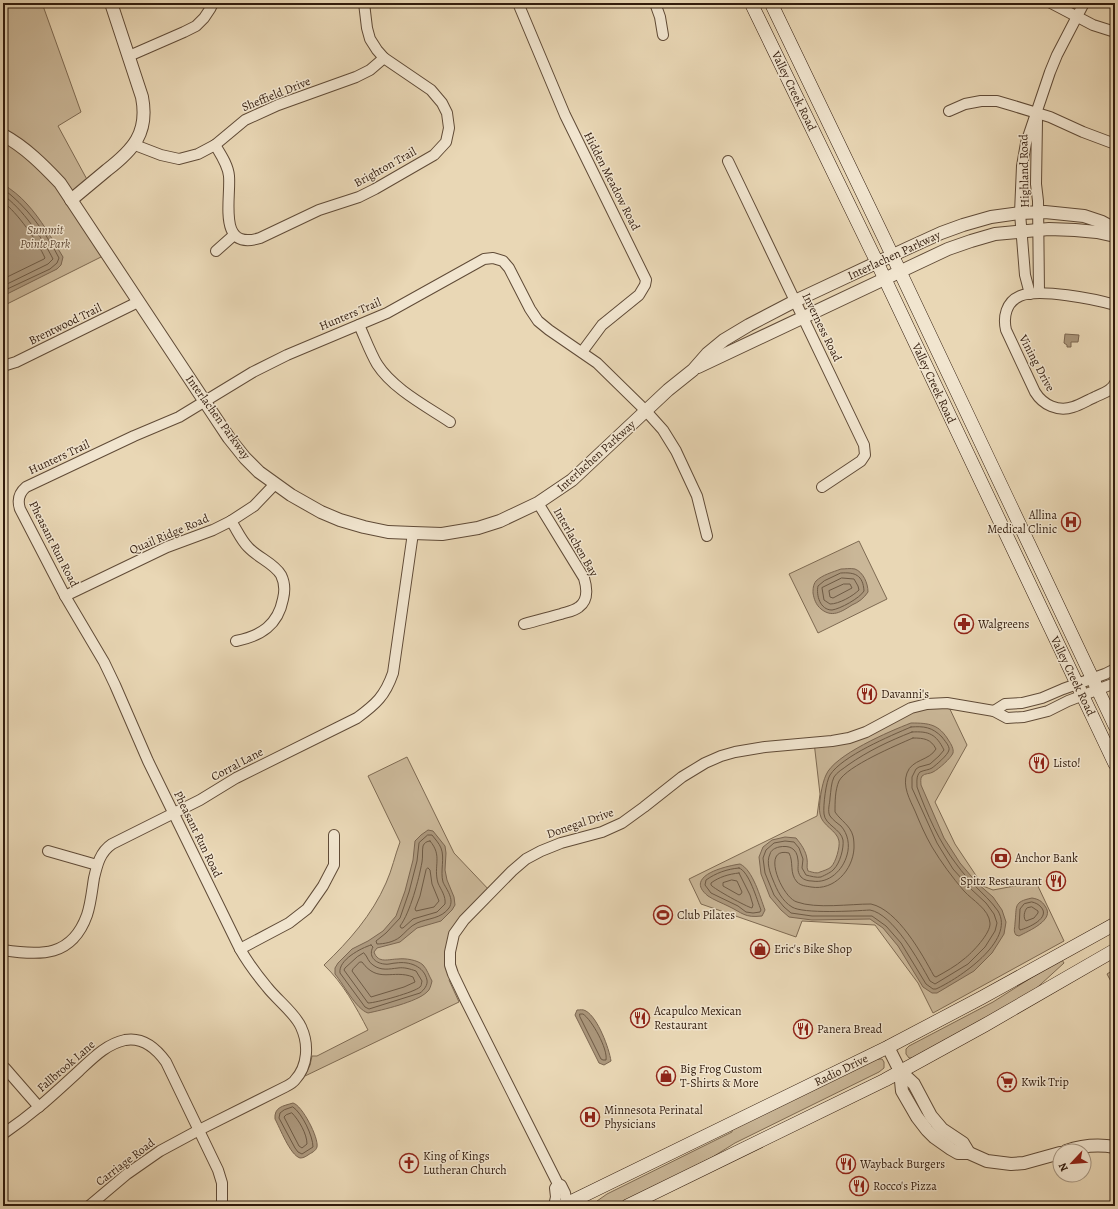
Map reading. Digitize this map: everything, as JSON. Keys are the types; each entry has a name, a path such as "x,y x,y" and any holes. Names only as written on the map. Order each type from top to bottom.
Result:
{"main road":[{"name":"Valley Creek Road","path":"751,3 885,278 1115,764"},
{"name":"Valley Creek Road","path":"771,3 900,271 1115,726"},
{"path":"1100,933 1115,919"},
{"name":"Radio Drive","path":"566,1205 888,1047 1115,924"},
{"path":"628,1206 900,1071 996,1019 1113,952"},
{"path":"584,1206 628,1174"}],"street":[{"path":"71,200 123,157 134,145 142,125 143,103 139,86 111,3"},
{"path":"129,56 196,26 210,10 213,3"},
{"name":"Brighton Trail","path":"234,235 249,241 260,238 319,210 359,197 449,145 448,113 431,90 384,58 376,50 370,39 367,28 364,3"},
{"name":"Hidden Meadow Road","path":"518,3 565,115 646,280 643,290 602,325 582,352"},
{"path":"655,3 660,17 663,35"},
{"path":"1051,3 1093,25 1115,32"},
{"name":"Highland Road","path":"1022,232 1020,213 1022,166 1026,143 1037,112 1042,91 1057,55 1084,3"},
{"name":"Sheffield Drive","path":"134,145 161,155 179,159 198,154 215,145 245,120 278,105 356,78 370,70 384,58"},
{"path":"949,111 965,104 981,101 997,101 1037,112 1115,144"},
{"name":"Highland Road","path":"1037,112 1036,184 1039,230"},
{"name":"Interlachen Parkway","path":"3,135 29,152 60,183 205,402 245,458 259,472 275,484 321,512 340,520 388,532 442,534 478,528 500,521 538,503 572,480 668,390 693,370 707,354 724,340 795,301 941,233 991,217 1020,213 1065,213 1084,216 1102,222 1115,229"},
{"path":"215,145 227,167 229,176 228,218 234,235 216,251"},
{"name":"Inverness Road","path":"728,161 864,446 865,456 861,461 822,487"},
{"name":"Interlachen Parkway","path":"693,370 900,271 948,249 971,241 995,234 1049,229 1097,232 1115,236"},
{"path":"1035,294 1039,230"},
{"path":"1022,232 1025,275 1035,294"},
{"name":"Hunters Trail","path":"20,495 26,487 134,436 179,417 253,372 287,355 387,313 484,259 493,258 503,261 538,321 597,363 646,411 663,430 676,451 697,496 707,536"},
{"path":"1035,294 1086,298 1115,305"},
{"name":"Vining Drive","path":"1035,294 1020,296 1014,300 1005,314 1004,322 1006,330 1040,399 1047,404 1065,409 1073,407 1109,390 1115,383"},
{"name":"Brentwood Trail","path":"3,366 16,362 138,302"},
{"path":"358,325 377,364 387,377 400,388 450,422"},
{"name":"Quail Ridge Road","path":"65,596 167,547 213,530 231,521 254,506 275,484"},
{"name":"Pheasant Run Road","path":"20,495 18,505 65,596 95,645 107,668 148,761 240,949 258,976 294,1016 301,1027 305,1038 306,1060 300,1074 295,1080 285,1087 199,1130"},
{"name":"Interlachen Bay","path":"524,624 572,611 584,602 587,594 587,587 584,578 538,503"},
{"path":"231,521 247,547 273,566 280,574 284,582 285,592 277,616 269,627 258,635 248,639 236,641"},
{"name":"Corral Lane","path":"3,950 23,953 46,953 58,950 72,941 83,925 97,865 106,848 200,800 236,778 356,718 381,698 393,673 413,533"},
{"path":"1095,684 1115,669"},
{"path":"994,711 1005,704 1022,703 1042,698 1077,684 1115,683"},
{"name":"Donegal Drive","path":"566,1205 565,1193 562,1184 558,1184 453,974 450,959 452,942 458,927 512,871 526,859 548,848 602,832 622,823 682,777 714,758 735,752 849,738 866,732 911,708 927,704 948,703 994,711 1007,718 1024,717 1048,711 1083,696 1095,684"},
{"path":"240,949 289,923 307,909 323,886 334,865 334,835"},
{"path":"48,851 97,865"},
{"name":"Fallbrook Lane","path":"3,1134 39,1107 105,1048 124,1040 143,1042 153,1047 166,1062 199,1130 218,1170 222,1183 222,1206"},
{"path":"888,1047 900,1071 902,1090 912,1110 927,1130 943,1144 958,1152 970,1153 987,1161 1012,1164 1024,1163 1052,1155"},
{"path":"5,1068 39,1107"},
{"name":"Carriage Road","path":"89,1206 144,1161 199,1130"},
{"path":"1092,1145 1115,1147"},
{"path":"554,1206 556,1197 555,1188 558,1184"}],"green space":[{"name":"Summit Pointe Park","path":"3,3 42,3 81,112 58,126 90,185 71,200 107,254 3,306"},
{"path":"859,541 887,599 818,633 789,574"},
{"path":"947,703 967,745 935,802 955,844 983,886 993,890 1036,882 1064,941 933,1013 918,983 875,925 802,921 796,937 701,904 689,879 817,816 820,794 814,742 832,741 903,712"},
{"path":"407,757 454,853 491,892 454,934 453,974 449,980 459,1002 305,1076 312,1056 317,1056 368,1030 343,987 324,965 351,937 374,906 388,878 400,842 368,776"},
{"path":"1062,960 1064,963 1029,995 913,1058 909,1058 906,1054 906,1049 909,1046 993,1002"},
{"path":"1115,969 1115,989 1107,974"},
{"path":"874,1059 882,1059 884,1062 884,1068 879,1072 735,1143 711,1158 614,1206 592,1206 607,1194 732,1132 732,1129"}],"water":[{"path":"3,184 19,196 37,216 63,257 61,265 57,269 3,296"},
{"path":"1065,334 1079,335 1078,342 1071,342 1071,347 1067,347 1064,343"},
{"path":"841,569 858,570 863,575 868,592 859,601 844,610 833,614 825,612 815,600 813,593 814,586 816,581 821,577"},
{"path":"911,723 923,723 937,728 945,735 953,748 952,755 936,771 922,776 921,785 944,838 960,863 977,883 993,897 1002,910 1006,922 1004,934 992,953 974,971 937,993 932,993 923,987 898,946 883,928 870,919 812,920 789,917 770,897 761,874 759,857 763,847 772,840 785,837 796,838 806,853 808,871 817,873 831,867 836,858 839,841 838,837 821,818 820,814 821,794 826,775 831,767 864,744"},
{"path":"428,830 433,831 445,846 445,870 447,880 454,897 455,905 441,921 417,928 400,942 377,948 374,952 378,958 384,960 408,959 421,963 426,968 432,981 431,986 428,991 416,999 368,1013 359,1007 350,996 335,974 335,968 352,949 383,931 396,916 405,891 413,860 415,841"},
{"path":"740,864 749,872 756,884 765,910 762,916 751,916 744,914 708,896 702,889 700,883 709,873"},
{"path":"1032,898 1040,900 1044,904 1047,911 1047,916 1034,928 1019,936 1016,935 1014,929 1017,906 1022,901"},
{"path":"577,1010 586,1011 599,1026 611,1061 604,1065 599,1063 575,1015"},
{"path":"293,1103 301,1109 305,1115 313,1130 317,1143 316,1150 302,1158 296,1156 293,1152 275,1119 278,1109"}],"place":[{"name":"Allina Medical Clinic","path":"1071,522"},
{"name":"Walgreens","path":"964,624"},
{"name":"Davanni's","path":"867,694"},
{"name":"Listo!","path":"1039,763"},
{"name":"Anchor Bank","path":"1001,858"},
{"name":"Spitz Restaurant","path":"1056,881"},
{"name":"Club Pilates","path":"663,915"},
{"name":"Eric's Bike Shop","path":"760,949"},
{"name":"Acapulco Mexican Restaurant","path":"640,1018"},
{"name":"Panera Bread","path":"803,1029"},
{"name":"Big Frog Custom T-Shirts & More","path":"666,1076"},
{"name":"Kwik Trip","path":"1007,1082"},
{"name":"Minnesota Perinatal Physicians","path":"590,1117"},
{"name":"King of Kings Lutheran Church","path":"409,1163"},
{"name":"Wayback Burgers","path":"846,1164"},
{"name":"Rocco's Pizza","path":"859,1186"}]}
